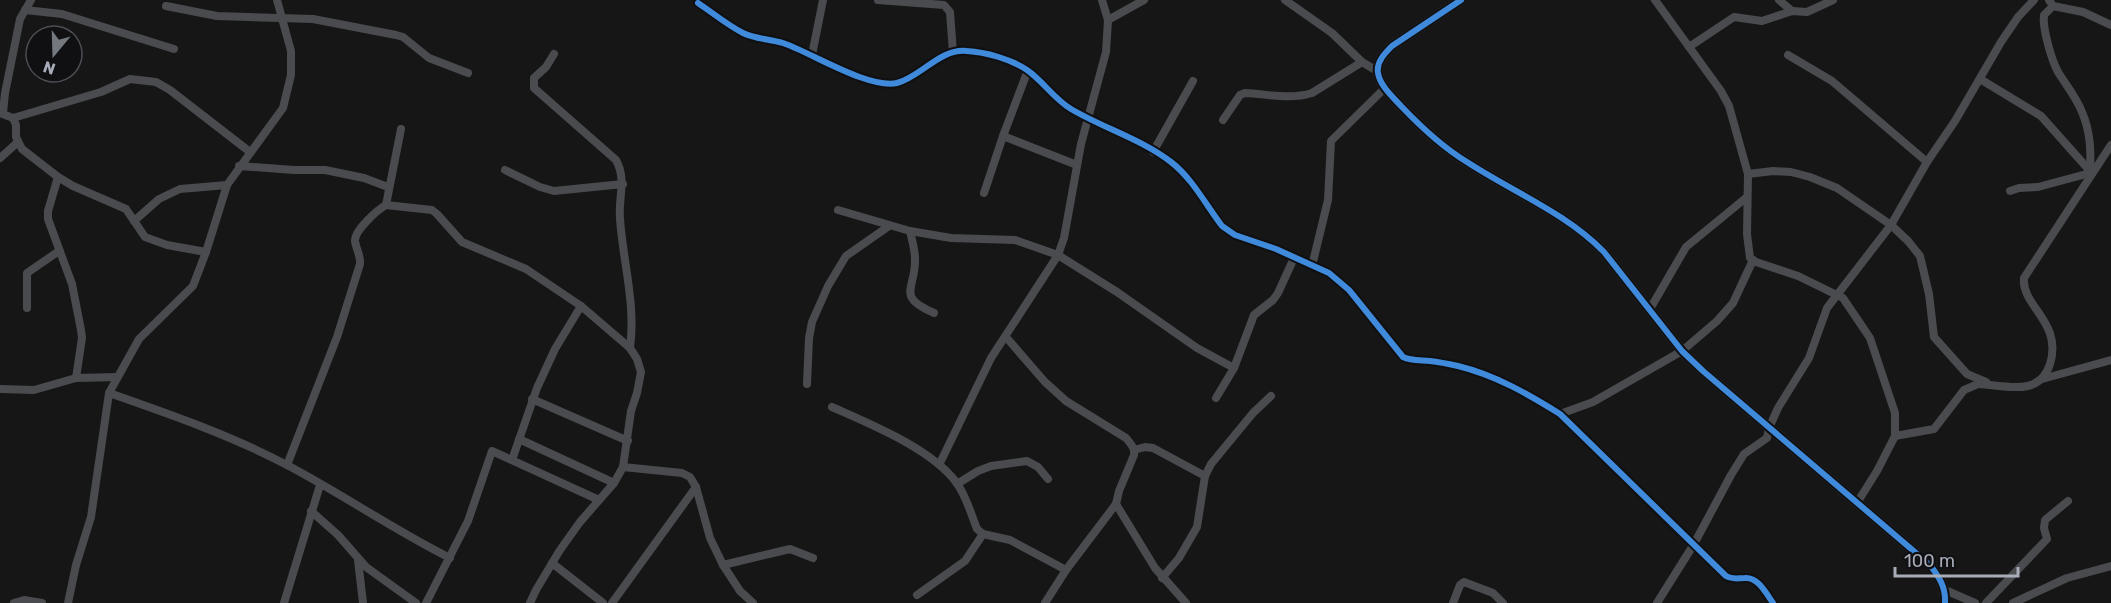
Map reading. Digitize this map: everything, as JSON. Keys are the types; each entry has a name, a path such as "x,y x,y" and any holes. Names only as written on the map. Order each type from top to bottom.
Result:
{"street":[{"path":"31,0 20,19 2,113 13,118 100,92 137,78 156,82 170,90 250,152"},
{"path":"68,603 76,565 92,517 109,393 139,339 193,286 227,185 283,108 291,75 291,51 277,0"},
{"path":"812,56 823,0"},
{"path":"878,0 948,7 953,53"},
{"path":"940,463 991,358 1058,255 1064,238 1077,165 1106,52 1108,21 1102,0"},
{"path":"1108,21 1144,0"},
{"path":"1285,0 1332,33 1362,62 1377,71 1385,88 1414,120 1446,148 1568,222 1592,240 1682,351 1930,565 1940,578 1945,590 1945,603"},
{"path":"1779,0 1792,11"},
{"path":"1689,47 1734,17 1762,21 1792,11 1804,13 1833,0"},
{"path":"1657,603 1694,544 1744,454 1767,438 1778,408 1809,358 1824,315 1891,225 2010,28 2035,0 2083,12 2111,25"},
{"path":"1377,71 1384,55 1392,46 1456,1"},
{"path":"1658,1 1729,106 1748,174 1748,255 1753,260 1798,276 1837,295 1847,303 1870,338 1895,413 1895,436 1857,503"},
{"path":"2050,2 2044,15 2044,28 2054,64 2078,102 2088,126 2091,148 2090,173"},
{"path":"698,3 743,33 780,42 868,79 887,83 904,81 923,68 963,50 1010,62 1028,70 1067,107 1170,161 1183,173 1222,226 1230,232 1276,249 1329,273 1349,290 1402,357 1449,364 1486,374 1560,414 1729,578 1746,577 1756,581 1773,603"},
{"path":"166,6 217,16 313,19 403,37 429,58 468,74"},
{"path":"25,10 62,14 174,49"},
{"path":"554,54 546,67 534,78 534,88 616,160 623,184 620,216 633,318 630,348"},
{"path":"1788,55 1832,81 1927,162"},
{"path":"1223,120 1240,95 1303,96 1362,62"},
{"path":"984,193 1028,70"},
{"path":"1980,79 2041,116 2090,173"},
{"path":"1153,152 1194,81"},
{"path":"1312,266 1328,200 1331,141 1385,88"},
{"path":"13,118 18,142 22,149 58,177 79,189 126,209 144,237 167,245 206,252"},
{"path":"386,205 401,129"},
{"path":"1003,136 1077,165"},
{"path":"0,158 18,142"},
{"path":"2042,379 2049,366 2053,342 2050,331 2028,294 2024,283 2025,278 2090,173 2111,144"},
{"path":"239,166 325,170 363,178 388,187"},
{"path":"505,170 540,187 554,191 623,184"},
{"path":"1748,174 1773,171 1791,172 1810,177 1837,188 1891,225 1920,256 1927,282 1934,337 1967,374 1992,385"},
{"path":"2010,191 2038,187 2090,173"},
{"path":"58,177 47,216 72,284 81,330 82,338 76,378"},
{"path":"134,221 159,199 180,189 227,185"},
{"path":"1650,309 1686,247 1747,197"},
{"path":"288,465 337,337 360,264 356,234 380,208 386,205 432,210 462,243 526,269 580,306 630,348 641,372 638,393 631,411 623,467 614,483 580,522 552,563 530,603"},
{"path":"838,210 910,231 951,238 1015,240 1058,255 1117,292 1197,348 1234,368"},
{"path":"807,384 812,322 828,286 846,256 889,226"},
{"path":"910,231 915,259 910,288 911,297 918,305 934,313"},
{"path":"27,308 27,273 59,251"},
{"path":"1216,398 1234,368 1254,315 1278,293 1294,258"},
{"path":"1560,414 1593,402 1682,351 1717,321 1733,303 1753,260"},
{"path":"512,460 532,399 555,349 580,306"},
{"path":"1006,337 1045,382 1066,401 1126,438 1134,450"},
{"path":"1895,436 1934,429 1964,390 1978,384 2026,387 2042,379 2111,360"},
{"path":"0,389 34,390 76,378 117,377"},
{"path":"109,393 218,432 288,465 421,544 450,558"},
{"path":"1162,578 1179,558 1197,527 1205,476 1212,464 1253,413 1271,396"},
{"path":"532,399 628,441"},
{"path":"832,407 864,421 940,463 957,484 977,529 983,534 1010,540 1066,570"},
{"path":"519,439 614,483"},
{"path":"1134,450 1145,447 1153,448 1205,476"},
{"path":"426,603 468,521 490,453 495,450 599,500"},
{"path":"1045,603 1066,570 1116,504 1134,450"},
{"path":"957,484 991,466 1027,461 1038,467 1048,479"},
{"path":"623,467 682,473 690,477 696,487 710,538 723,565 740,591 753,603"},
{"path":"284,603 294,577 320,485"},
{"path":"612,603 696,487"},
{"path":"1986,603 2048,539 2043,528 2045,520 2068,501"},
{"path":"1116,504 1162,578 1186,603"},
{"path":"311,511 338,535 358,560 416,603"},
{"path":"917,595 965,561 983,534"},
{"path":"723,565 790,549 813,558"},
{"path":"358,560 363,603"},
{"path":"552,563 603,603"},
{"path":"2013,603 2067,578 2111,566"},
{"path":"1453,603 1460,585 1464,582 1493,593 1503,603"},
{"path":"1945,590 1966,597 1975,603"},
{"path":"14,603 24,600 42,603"}],"cycle path":[{"path":"1461,0 1392,46 1384,55 1378,65 1378,73 1387,91 1424,129 1449,150 1556,214 1589,238 1604,252 1682,351 1930,565 1941,582 1945,603"},
{"path":"698,3 743,33 783,43 871,81 897,83 906,80 939,58 957,51 990,55 1021,66 1071,109 1135,140 1179,168 1222,226 1235,235 1276,249 1329,273 1349,290 1403,357 1455,365 1485,374 1523,392 1560,414 1726,576 1754,580 1773,603"}]}
